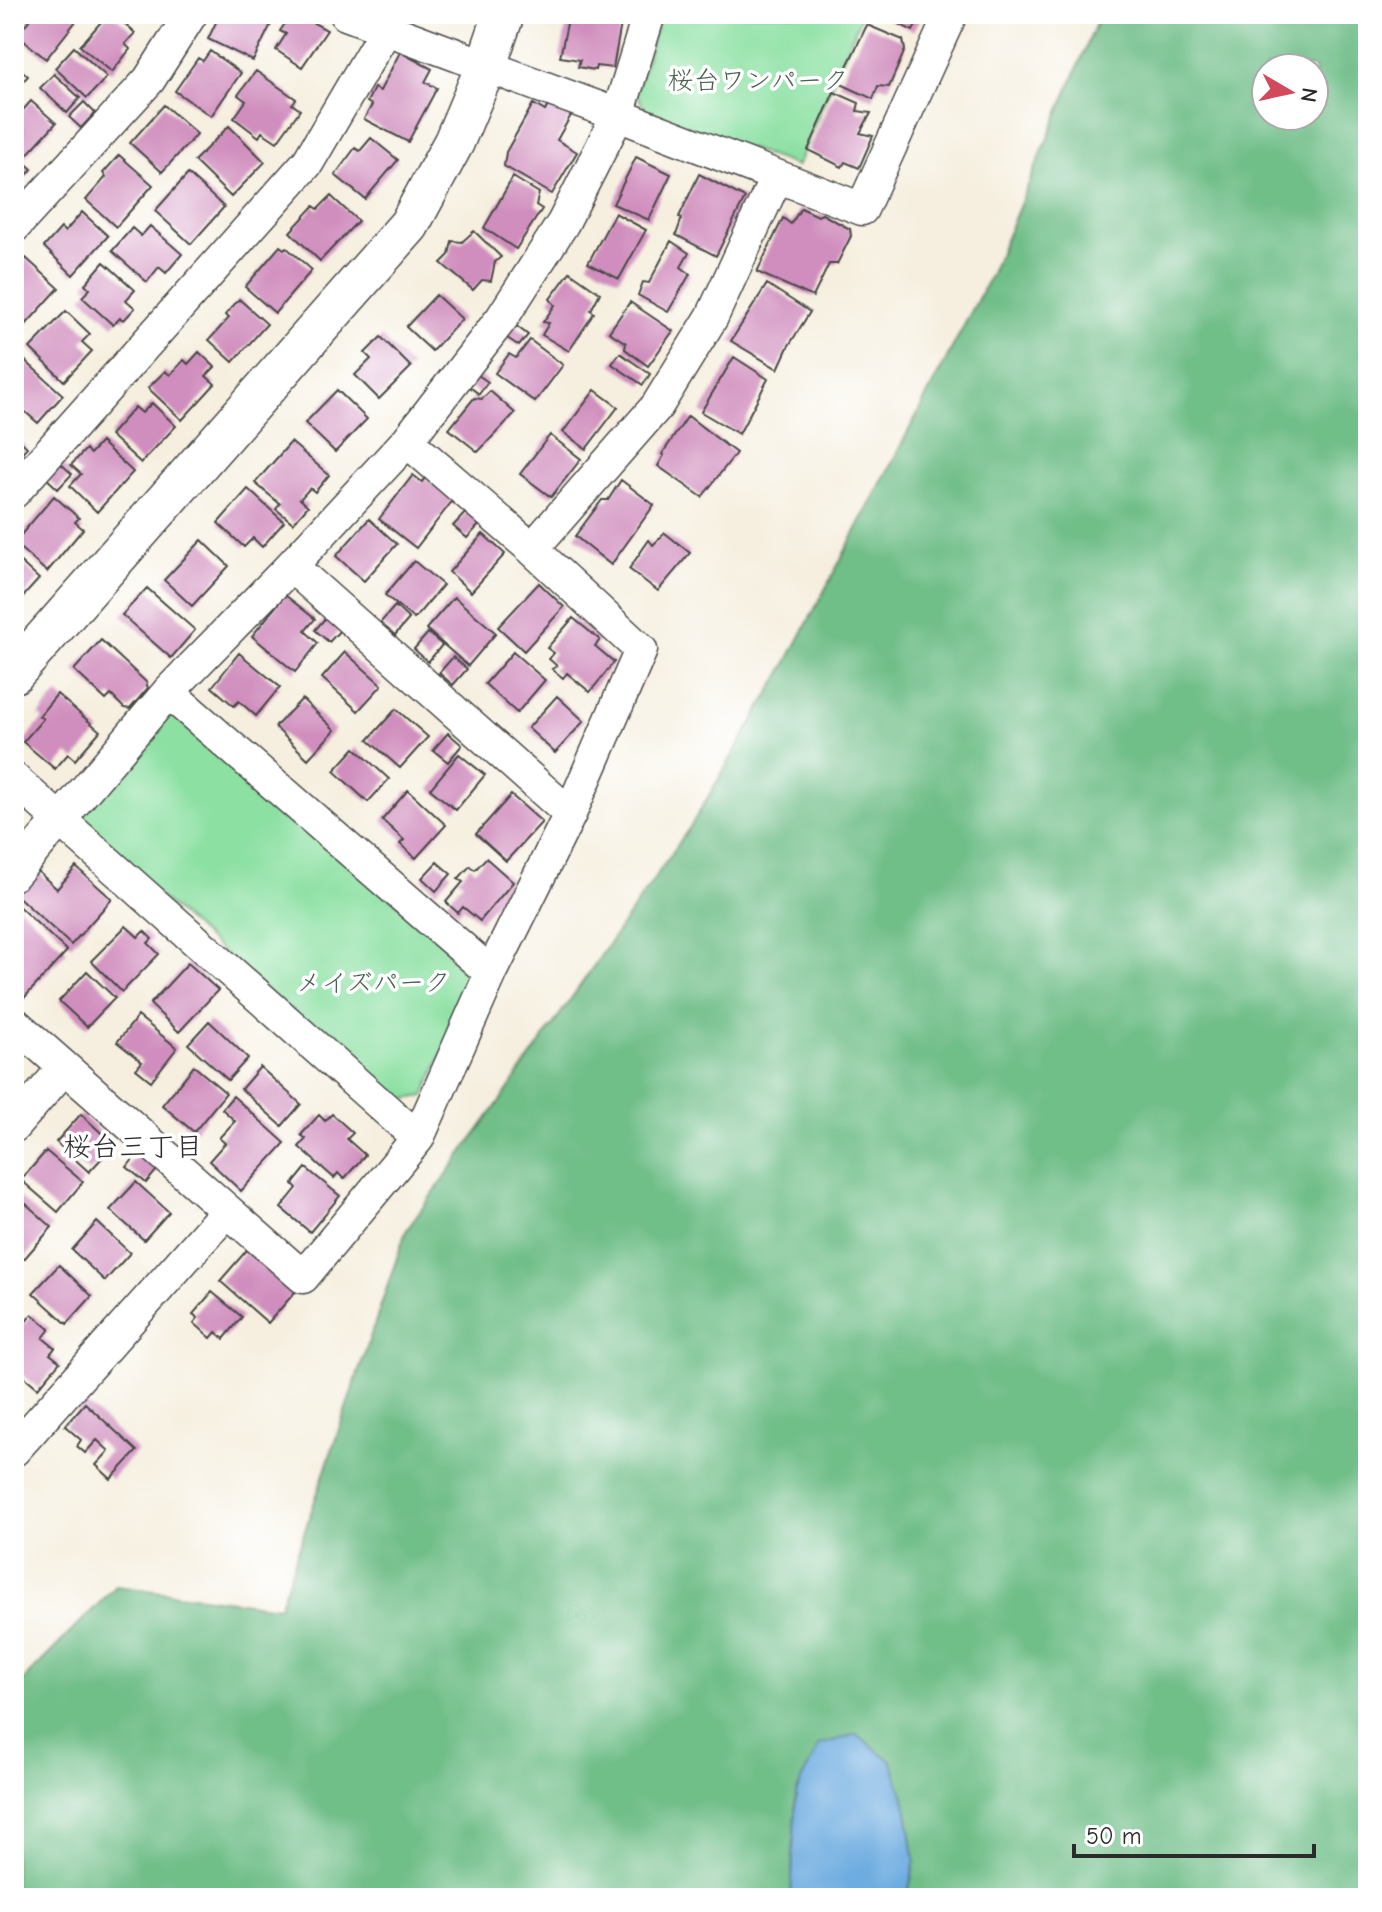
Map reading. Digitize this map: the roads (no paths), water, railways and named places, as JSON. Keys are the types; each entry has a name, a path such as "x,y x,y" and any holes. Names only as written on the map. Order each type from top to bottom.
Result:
{"street":[{"path":"14,227 149,80 191,14"},
{"path":"346,14 388,22 486,66 862,209 951,14"},
{"path":"14,673 409,225 454,142 504,14"},
{"path":"14,874 168,692 407,441 502,318 563,223 618,115 649,14"},
{"path":"14,492 308,162 388,22"},
{"path":"532,549 657,406 712,317 776,178"},
{"path":"14,1023 303,1277 418,1138 491,973 570,814 641,650 532,549 407,441"},
{"path":"291,566 570,814"},
{"path":"168,692 491,973"},
{"path":"14,779 418,1138"},
{"path":"14,1126 64,1068"},
{"path":"14,1450 227,1211"}],"water":[{"path":"856,1734 891,1760 905,1800 915,1860 907,1898 791,1898 796,1793 819,1745"}],"district":[{"name":"桜台三丁目","path":"133,1147"}],"park label":[{"name":"桜台ワンパーク","path":"758,81"},
{"name":"メイズパーク","path":"373,983"}]}
